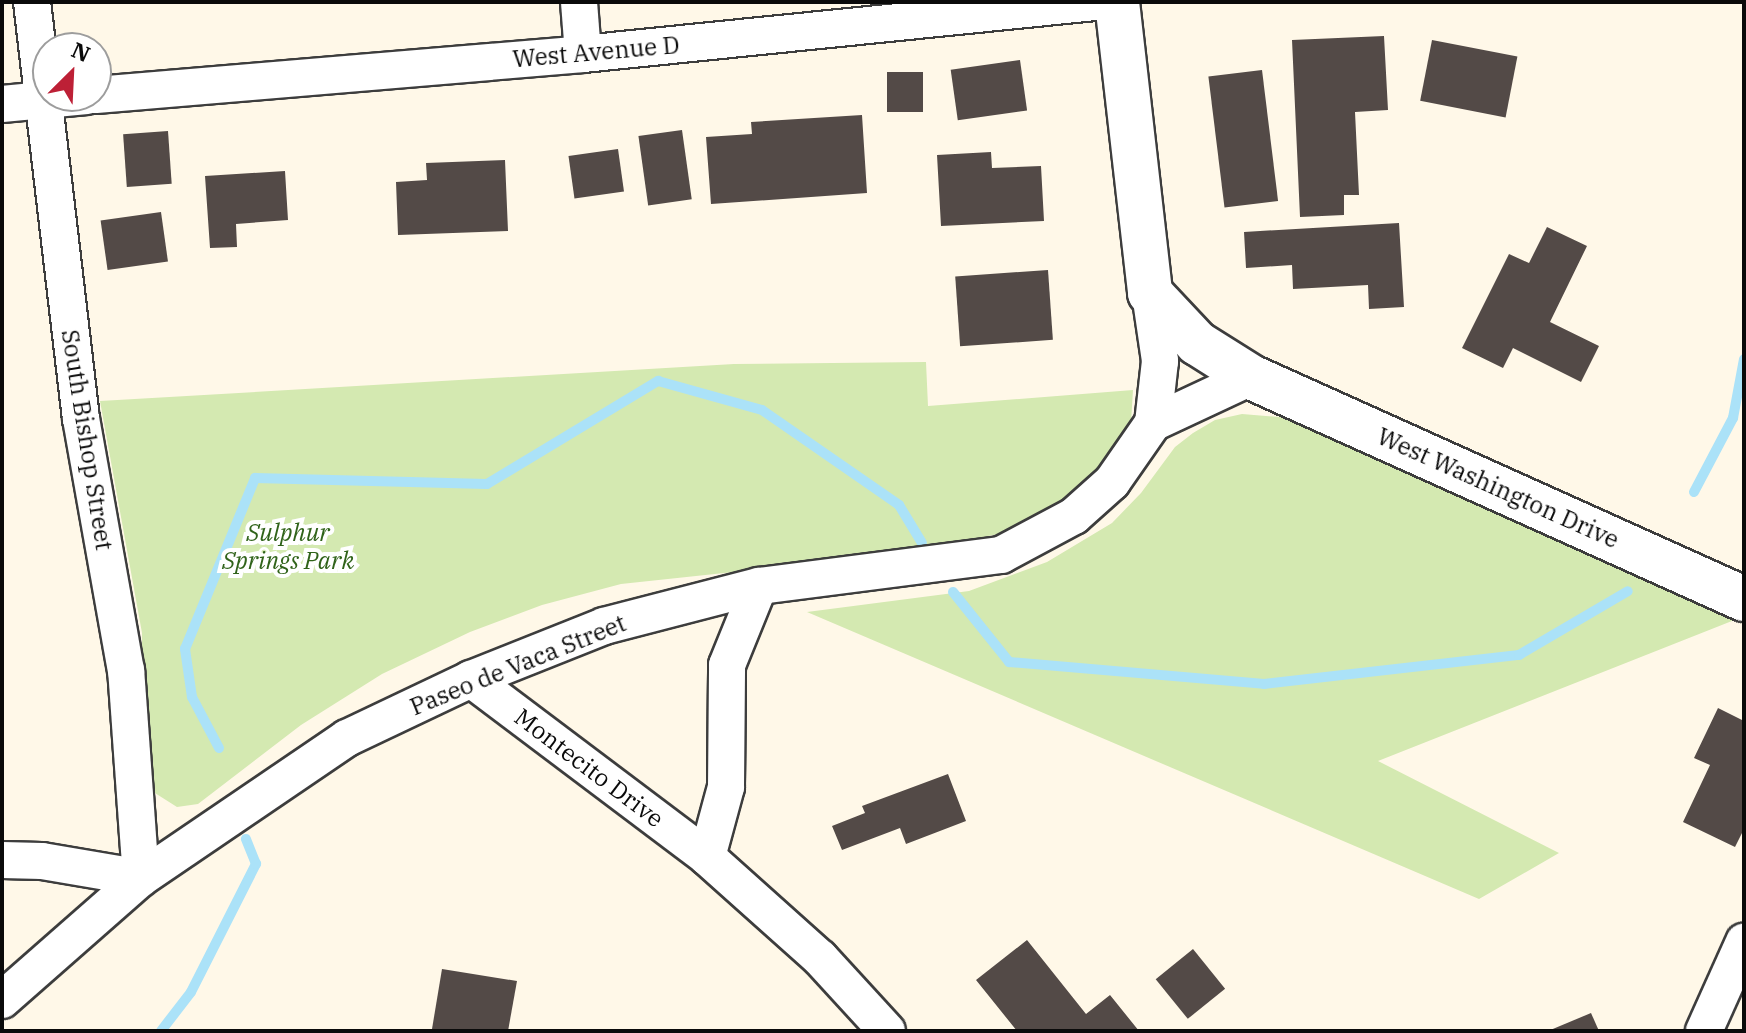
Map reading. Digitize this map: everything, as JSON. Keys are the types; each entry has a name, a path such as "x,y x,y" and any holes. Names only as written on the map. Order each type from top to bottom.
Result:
{"street":[{"name":"South Bishop Street","path":"32,2 35,32"},
{"path":"579,2 583,54"},
{"name":"West Avenue D","path":"112,94 583,54 1095,2"},
{"path":"1117,2 1160,361 1153,423"},
{"path":"2,104 32,101"},
{"name":"South Bishop Street","path":"43,112 81,419 126,671 141,878"},
{"name":"West Washington Drive","path":"1150,293 1197,343 1251,377 1744,599"},
{"path":"1153,423 1251,377"},
{"name":"Paseo de Vaca Street","path":"2,1000 141,878 347,738 471,679 604,626 759,586 1001,555 1074,516 1112,482 1153,423"},
{"path":"707,857 726,787 727,665 759,586"},
{"name":"Montecito Drive","path":"471,679 707,857 820,958 887,1031"},
{"path":"2,860 42,861 141,878"},
{"path":"1704,1031 1744,942"}],"green space":[{"name":"Sulphur Springs Park","path":"926,362 928,406 1133,390 1131,423 1122,443 1080,487 1040,515 998,534 910,553 621,584 542,605 470,632 382,674 301,725 198,804 177,807 147,788 142,759 142,633 100,401 734,364"},
{"path":"1242,414 1292,418 1737,619 1378,761 1559,853 1479,899 807,612 969,591 1047,562 1112,523 1141,493 1175,447 1193,433 1215,420"}],"building":[{"path":"1384,36 1388,110 1355,112 1359,195 1344,195 1344,215 1300,217 1292,40"},
{"path":"1432,40 1517,57 1506,117 1420,101"},
{"path":"1020,60 1027,111 958,120 951,70"},
{"path":"1262,70 1278,201 1224,208 1208,77"},
{"path":"887,72 923,72 923,112 887,112"},
{"path":"862,115 867,193 711,204 706,137 752,134 751,122"},
{"path":"682,130 692,199 648,205 638,136"},
{"path":"168,131 172,184 127,187 123,134"},
{"path":"618,149 624,192 574,199 568,156"},
{"path":"991,152 992,168 1041,166 1044,221 941,226 937,155"},
{"path":"505,160 508,231 398,235 396,182 427,180 426,163"},
{"path":"285,171 288,220 236,224 237,247 210,248 205,176"},
{"path":"161,212 168,262 108,270 101,220"},
{"path":"1399,223 1404,307 1369,309 1368,285 1293,289 1292,265 1246,268 1244,232"},
{"path":"1547,227 1587,246 1550,322 1599,346 1581,382 1513,348 1503,368 1462,348 1509,254 1529,263"},
{"path":"1048,270 1053,340 960,346 955,276"},
{"path":"1718,708 1744,721 1744,829 1735,847 1683,822 1710,765 1694,758"},
{"path":"948,774 966,821 906,844 900,828 842,850 832,826 865,813 862,806"},
{"path":"1027,940 1086,1014 1110,995 1139,1031 1017,1031 976,980"},
{"path":"1193,949 1225,989 1188,1019 1156,979"},
{"path":"442,969 517,981 508,1031 432,1029"},
{"path":"1591,1013 1599,1031 1548,1031"}],"waterway":[{"path":"1694,492 1733,418 1744,359"},
{"path":"219,748 192,697 185,649 255,478 487,484 658,381 762,410 899,505 922,543"},
{"path":"953,592 1009,662 1264,684 1519,655 1628,591"},
{"path":"161,1031 191,992 256,864 246,839"}]}
